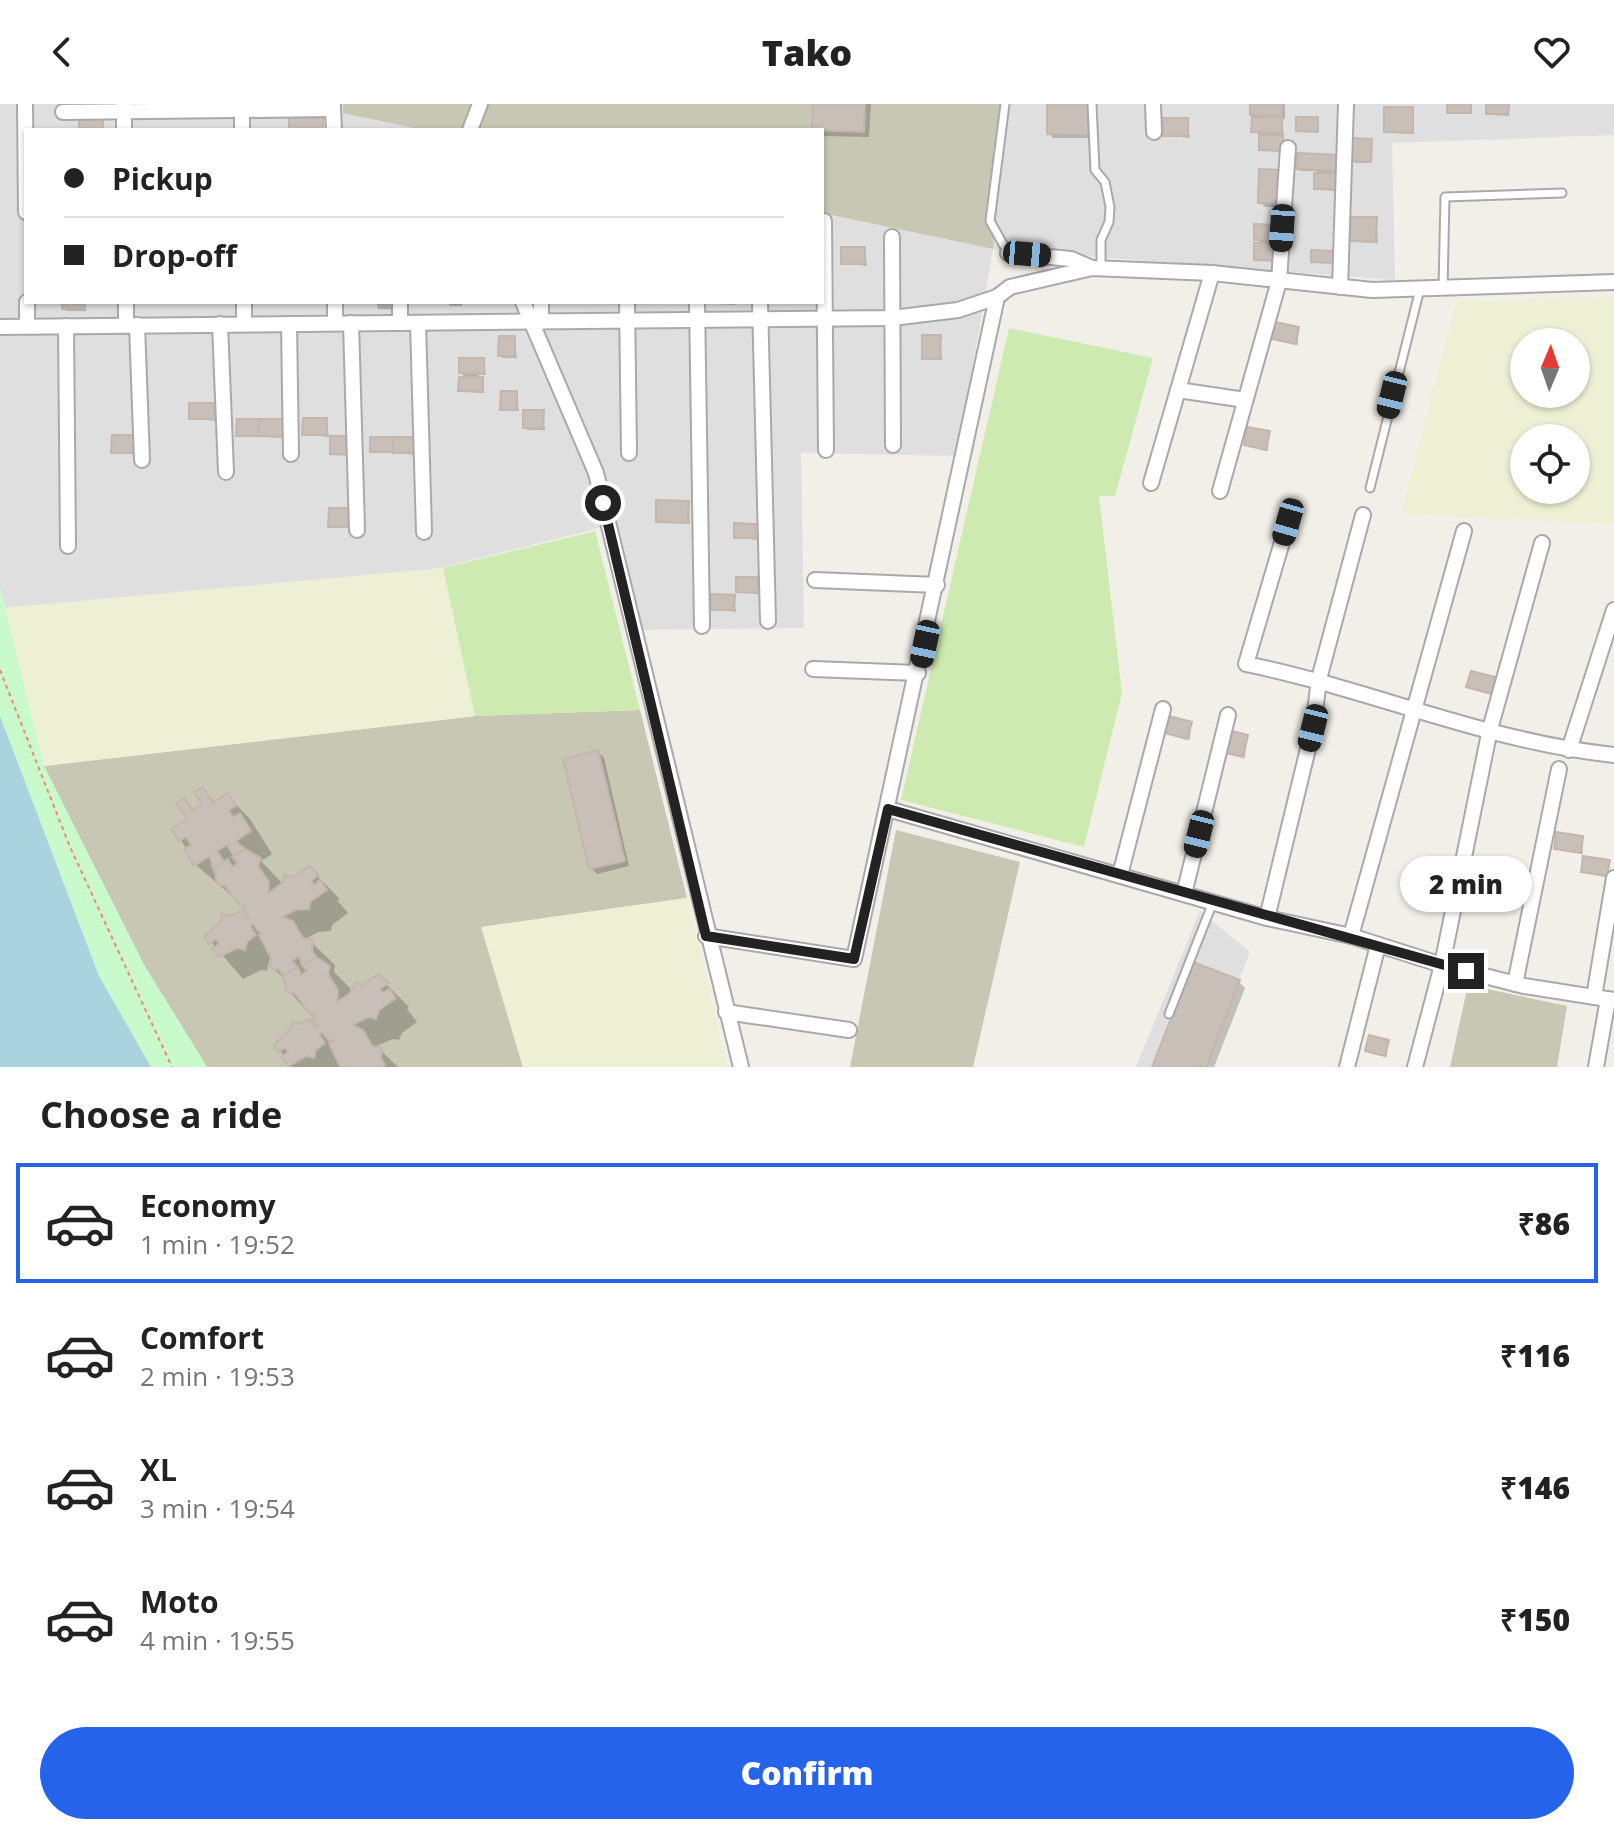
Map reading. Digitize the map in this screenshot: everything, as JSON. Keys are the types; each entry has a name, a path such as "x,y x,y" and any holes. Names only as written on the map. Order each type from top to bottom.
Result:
{"street":[{"path":"25,104 25,128"},
{"path":"471,128 480,104"},
{"path":"1153,104 1154,132"},
{"path":"1340,287 1346,104"},
{"path":"242,107 242,128"},
{"path":"63,112 124,108 333,107 334,128"},
{"path":"1220,491 1279,281 1288,148"},
{"path":"824,221 826,450"},
{"path":"892,237 893,445"},
{"path":"1008,253 1071,259 1097,269"},
{"path":"0,327 892,318 958,310 997,297 1019,284 1097,269 1212,273 1340,287 1443,289 1614,282"},
{"path":"1151,483 1212,273"},
{"path":"706,936 854,959 997,297"},
{"path":"27,304 27,326"},
{"path":"126,304 131,325 142,460"},
{"path":"244,304 244,324"},
{"path":"335,304 335,323"},
{"path":"400,304 400,323"},
{"path":"524,304 536,322 596,473 706,936 741,1067"},
{"path":"536,322 540,304"},
{"path":"627,304 629,453"},
{"path":"697,304 702,626"},
{"path":"760,304 768,621"},
{"path":"351,323 357,530"},
{"path":"418,323 424,532"},
{"path":"220,324 226,472"},
{"path":"289,324 291,454"},
{"path":"66,326 68,546"},
{"path":"1178,390 1245,400"},
{"path":"1267,918 1313,728 1319,679 1363,515"},
{"path":"1288,522 1246,664 1319,679 1412,708 1569,750 1614,755"},
{"path":"1351,936 1412,708 1464,531"},
{"path":"1415,1067 1442,965 1490,729 1542,543"},
{"path":"815,580 937,585"},
{"path":"1569,750 1614,610"},
{"path":"813,669 918,673"},
{"path":"1120,875 1163,709"},
{"path":"1184,894 1228,715"},
{"path":"1515,984 1559,769"},
{"path":"888,809 1267,918 1351,936 1442,965 1515,984 1605,999"},
{"path":"1596,1067 1605,999 1614,878"},
{"path":"1347,1067 1378,945"},
{"path":"726,1012 849,1030"}],"lane":[{"path":"1005,104 990,221 1008,253"},
{"path":"1092,104 1095,170 1105,182 1110,207 1097,269"},
{"path":"1443,289 1445,197 1562,193"},
{"path":"1370,488 1420,289"},
{"path":"1169,1014 1213,902"}],"path":[{"path":"0,670 70,847 172,1067"}],"shaded area":[{"path":"0,104 343,104 344,113 414,128 24,128 24,304 824,304 824,213 993,249 957,456 801,453 804,628 641,630 615,524 436,569 5,608 0,587"},
{"path":"343,104 1007,104 993,249 824,213 824,128 414,128 343,113"},
{"path":"1007,104 1614,104 1614,135 1392,143 1395,280 993,249"},
{"path":"1614,296 1614,524 1401,514 1456,302"},
{"path":"443,568 475,716 44,766 5,608"},
{"path":"640,710 687,898 482,927 523,1067 207,1067 144,965 44,766 475,716"},
{"path":"896,830 1020,862 973,1067 850,1067"},
{"path":"687,898 727,1067 523,1067 481,927"},
{"path":"1200,911 1250,952 1203,1067 1136,1067"},
{"path":"1468,985 1567,1006 1557,1067 1450,1067"}],"green space":[{"path":"1009,328 1153,358 1115,496 1099,496 1122,693 1084,847 901,800"},
{"path":"595,531 640,710 475,716 443,568"},
{"path":"0,587 44,766 144,965 207,1067 151,1067 99,976 0,716"}],"water":[{"path":"0,716 99,976 151,1067 0,1067"}],"building":[{"path":"813,104 865,104 864,132 812,128"},
{"path":"1047,104 1088,104 1088,135 1047,134"},
{"path":"1250,104 1282,104 1282,116 1250,115"},
{"path":"1447,104 1471,104 1471,113 1447,113"},
{"path":"1486,104 1508,104 1508,114 1486,114"},
{"path":"1384,107 1413,107 1413,133 1384,132"},
{"path":"289,112 323,112 323,128 289,128"},
{"path":"79,117 103,117 103,128 79,128"},
{"path":"1252,117 1282,117 1282,133 1251,132"},
{"path":"1296,117 1318,117 1318,132 1296,131"},
{"path":"1163,118 1188,118 1188,136 1163,136"},
{"path":"1259,134 1283,135 1283,151 1259,150"},
{"path":"1352,138 1372,139 1371,162 1351,161"},
{"path":"1297,153 1340,155 1340,171 1296,169"},
{"path":"1259,169 1282,170 1281,204 1258,203"},
{"path":"1314,173 1337,173 1337,189 1314,189"},
{"path":"1350,217 1377,217 1376,242 1349,241"},
{"path":"1254,224 1278,225 1278,240 1254,240"},
{"path":"1254,243 1275,243 1275,261 1254,260"},
{"path":"841,247 865,247 865,264 841,264"},
{"path":"1311,250 1334,251 1334,263 1311,262"},
{"path":"62,304 85,304 85,309 62,309"},
{"path":"1276,322 1299,327 1296,344 1272,339"},
{"path":"922,335 941,335 940,359 922,359"},
{"path":"499,336 515,336 515,356 498,356"},
{"path":"459,358 484,358 484,374 459,373"},
{"path":"459,377 483,377 483,391 458,391"},
{"path":"501,391 517,391 517,410 500,410"},
{"path":"189,403 214,403 214,419 189,419"},
{"path":"523,410 544,410 543,428 523,428"},
{"path":"303,418 327,418 327,435 302,435"},
{"path":"237,419 259,419 258,436 236,436"},
{"path":"259,419 285,419 285,437 258,436"},
{"path":"1247,427 1270,431 1266,450 1244,445"},
{"path":"112,435 135,435 135,453 111,453"},
{"path":"330,436 353,436 353,455 330,454"},
{"path":"370,437 393,437 393,452 370,452"},
{"path":"393,437 415,437 415,453 393,453"},
{"path":"656,500 689,501 688,523 656,522"},
{"path":"329,508 351,508 351,527 328,527"},
{"path":"734,523 756,524 755,538 734,538"},
{"path":"736,577 758,577 758,593 736,592"},
{"path":"711,594 735,595 734,610 711,610"},
{"path":"1471,671 1499,678 1495,695 1466,687"},
{"path":"1169,716 1192,722 1187,739 1165,733"},
{"path":"1232,731 1248,735 1243,757 1226,753"},
{"path":"598,750 625,861 589,869 563,759"},
{"path":"203,787 213,803 228,793 236,806 229,810 233,817 240,813 251,831 236,841 245,849 234,856 227,845 217,851 224,862 213,869 210,856 194,866 184,849 191,845 186,837 179,841 171,829 187,819 176,803 185,798 192,810 202,804 194,792"},
{"path":"1556,832 1583,836 1581,853 1554,849"},
{"path":"245,849 261,858 258,866 269,882 268,894 283,882 284,875 293,877 310,866 319,875 311,881 314,885 320,880 327,890 310,902 309,909 295,910 282,917 293,921 303,938 313,940 312,950 316,957 302,966 299,956 292,961 298,967 283,976 279,970 270,968 271,958 259,935 263,933 253,924 250,926 256,935 247,942 245,950 237,948 219,957 212,949 219,944 216,939 209,944 204,937 221,921 222,914 230,916 241,911 246,919 249,918 244,910 245,905 242,907 225,886 217,884 214,868 228,859 232,867 238,863 232,857"},
{"path":"1583,856 1610,860 1607,876 1581,872"},
{"path":"316,957 330,966 328,974 338,990 337,1002 349,994 356,982 362,985 379,974 389,983 380,989 383,993 389,989 396,998 379,1010 376,1019 369,1017 352,1025 363,1030 372,1046 382,1048 381,1058 385,1065 382,1067 340,1067 329,1043 333,1041 322,1032 319,1034 325,1043 316,1050 314,1058 307,1056 289,1066 281,1057 288,1052 285,1048 278,1052 274,1045 290,1029 292,1022 299,1024 310,1019 316,1028 318,1026 313,1018 315,1013 311,1015 295,994 287,992 283,976 298,967 301,975 307,971 302,966"},
{"path":"1193,962 1240,980 1206,1067 1152,1067"},
{"path":"1369,1035 1389,1040 1385,1056 1365,1051"}],"route":[{"path":"603,503 706,936 854,959 888,809 1267,918 1351,936 1466,971"}]}
